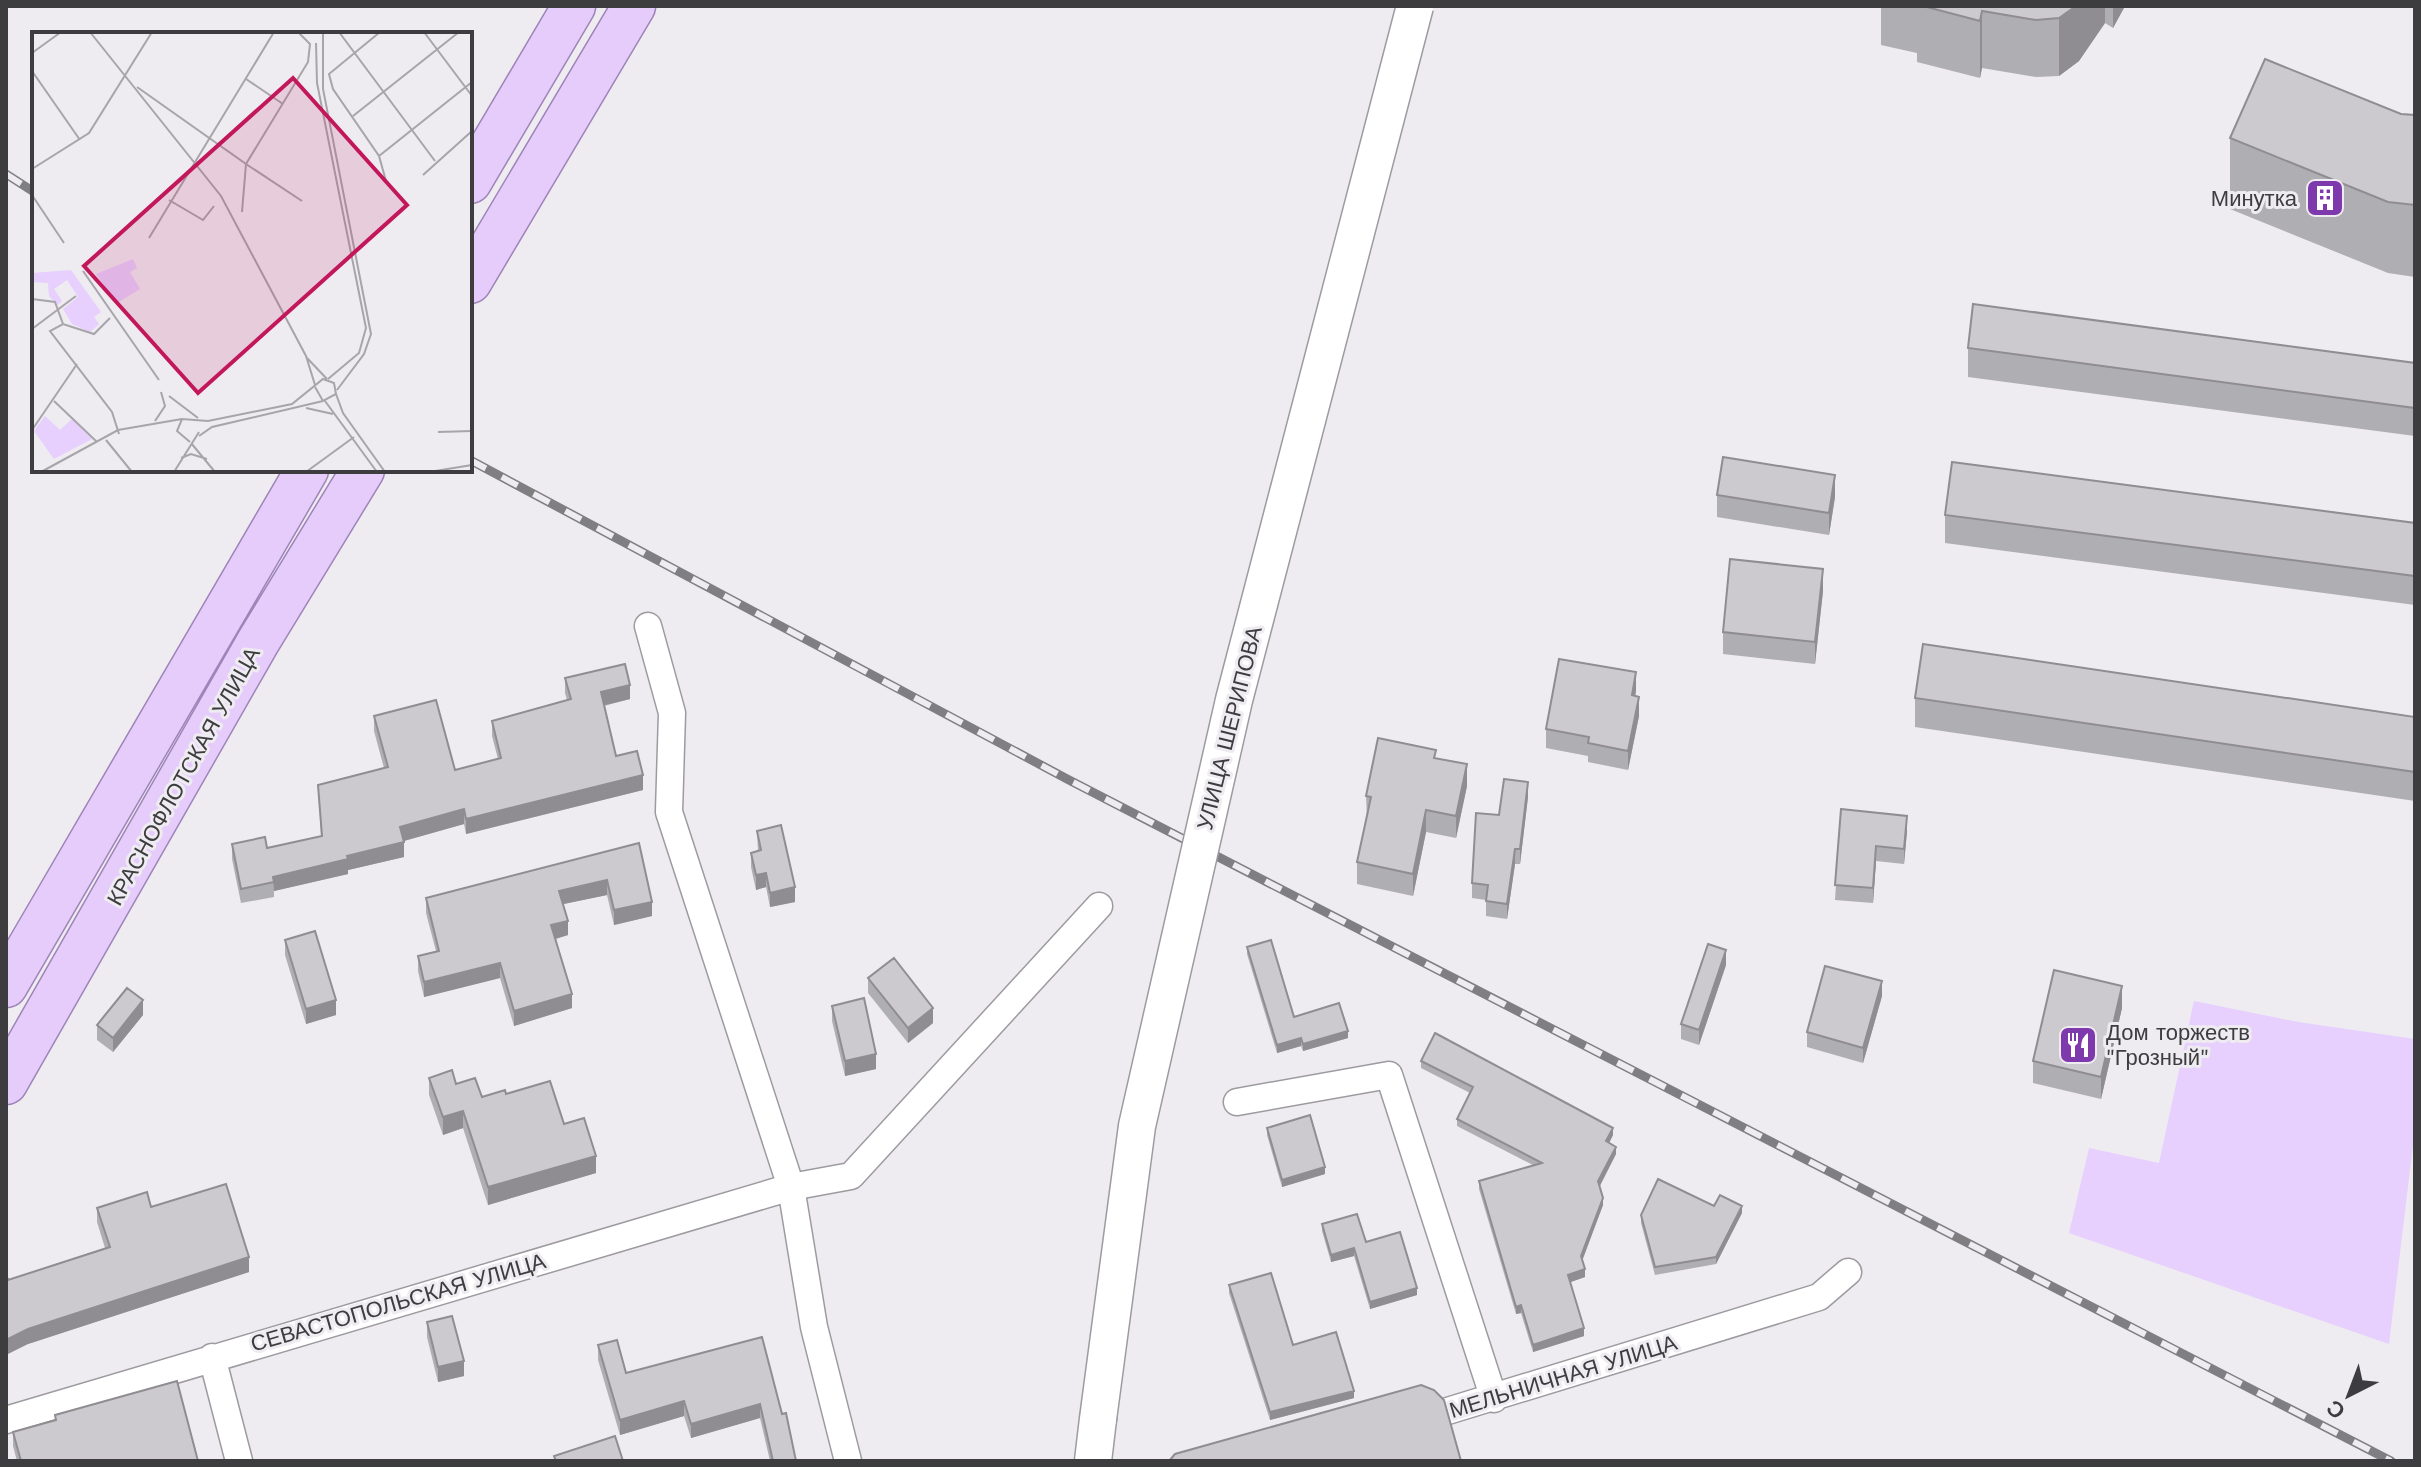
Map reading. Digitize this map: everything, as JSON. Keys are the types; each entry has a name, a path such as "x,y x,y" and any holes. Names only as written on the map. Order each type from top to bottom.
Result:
{"main road":[{"path":"472,179 574,6"},
{"path":"472,279 634,6"},
{"name":"УЛИЦА ШЕРИПОВА","path":"1093,1461 1137,1126 1234,700 1415,6"},
{"name":"КРАСНОФЛОТСКАЯ УЛИЦА","path":"6,1083 258,642 362,472"},
{"name":"КРАСНОФЛОТСКАЯ УЛИЦА","path":"6,986 303,477"}],"street":[{"path":"648,626 672,713 669,812 791,1187 814,1327 848,1461"},
{"path":"791,1187 851,1176 1099,906"},
{"path":"1237,1102 1389,1075 1494,1399"},
{"name":"СЕВАСТОПОЛЬСКАЯ УЛИЦА","path":"6,1420 791,1187"},
{"name":"МЕЛЬНИЧНАЯ УЛИЦА","path":"1389,1428 1494,1399 1819,1297 1848,1272"},
{"path":"212,1357 239,1461"}],"shaded area":[{"path":"2194,1001 2298,1022 2415,1039 2415,1128 2389,1344 2069,1233 2089,1148 2159,1163"}],"building":[{"path":"1923,6 2076,6 2059,18 2036,20 1982,11 1980,21"},
{"path":"2265,59 2401,114 2415,115 2415,205 2388,202 2230,138"},
{"path":"1973,304 2415,363 2415,408 1968,348"},
{"path":"1723,457 1835,475 1829,513 1717,495"},
{"path":"1952,462 2415,523 2415,576 1945,515"},
{"path":"1730,559 1823,569 1815,642 1723,632"},
{"path":"1923,644 2415,717 2415,772 1915,698"},
{"path":"1559,659 1636,672 1632,695 1639,697 1628,751 1588,743 1589,737 1546,729"},
{"path":"625,664 630,685 601,692 616,756 637,751 643,775 466,819 464,809 400,827 404,842 273,877 274,882 241,889 232,844 265,837 267,848 322,836 318,785 388,767 374,716 436,700 455,770 501,758 492,721 571,699 565,678"},
{"path":"1378,738 1436,750 1434,758 1467,764 1456,816 1426,810 1413,874 1357,862 1371,797 1366,796"},
{"path":"1504,779 1528,782 1520,849 1515,849 1507,904 1486,901 1488,885 1472,883 1476,813 1499,815"},
{"path":"1841,809 1907,816 1904,849 1876,846 1873,888 1835,885"},
{"path":"781,825 795,887 770,893 766,873 756,875 751,853 761,850 757,831"},
{"path":"639,843 652,902 614,910 607,880 559,891 568,921 551,925 572,994 514,1011 500,963 424,982 418,956 439,951 426,898"},
{"path":"315,931 336,1000 306,1009 285,940"},
{"path":"1271,940 1294,1017 1339,1003 1348,1031 1303,1044 1301,1038 1277,1045 1247,947"},
{"path":"1708,944 1726,950 1699,1030 1681,1024"},
{"path":"894,958 933,1008 908,1028 868,978"},
{"path":"1825,966 1882,981 1863,1048 1807,1032"},
{"path":"2054,970 2122,986 2101,1077 2033,1061"},
{"path":"127,988 143,1000 113,1038 97,1025"},
{"path":"864,998 876,1054 845,1061 832,1006"},
{"path":"1435,1033 1613,1128 1606,1141 1616,1147 1598,1181 1603,1198 1581,1256 1585,1269 1568,1275 1584,1328 1533,1345 1521,1305 1516,1307 1479,1181 1542,1163 1457,1119 1473,1087 1421,1061"},
{"path":"452,1070 456,1084 475,1078 482,1097 505,1090 506,1094 550,1081 564,1124 584,1118 596,1156 488,1187 463,1111 443,1117 429,1078"},
{"path":"1310,1115 1325,1167 1282,1180 1267,1128"},
{"path":"1658,1179 1714,1206 1720,1195 1742,1206 1716,1257 1655,1267 1641,1215"},
{"path":"226,1184 249,1257 28,1329 6,1340 6,1274 8,1280 110,1247 97,1208 147,1192 151,1207"},
{"path":"1357,1214 1366,1242 1400,1232 1417,1288 1370,1302 1354,1248 1331,1255 1322,1224"},
{"path":"1271,1273 1293,1345 1336,1332 1354,1391 1270,1412 1229,1285"},
{"path":"452,1316 464,1361 438,1367 427,1322"},
{"path":"762,1337 782,1414 786,1413 796,1461 773,1461 760,1404 691,1424 684,1401 620,1420 598,1345 617,1340 626,1373"},
{"path":"177,1381 198,1461 21,1461 13,1432 56,1420 55,1415"},
{"path":"1421,1385 1434,1390 1444,1400 1461,1461 1169,1461 1175,1454"},
{"path":"615,1436 623,1461 556,1461 554,1456"}],"railway":[{"path":"6,174 32,191"},
{"path":"472,461 1069,780 2391,1461"}],"place":[{"name":"Минутка","path":"2325,198"},
{"name":"Дом торжеств \"Грозный\"","path":"2078,1045"}]}
